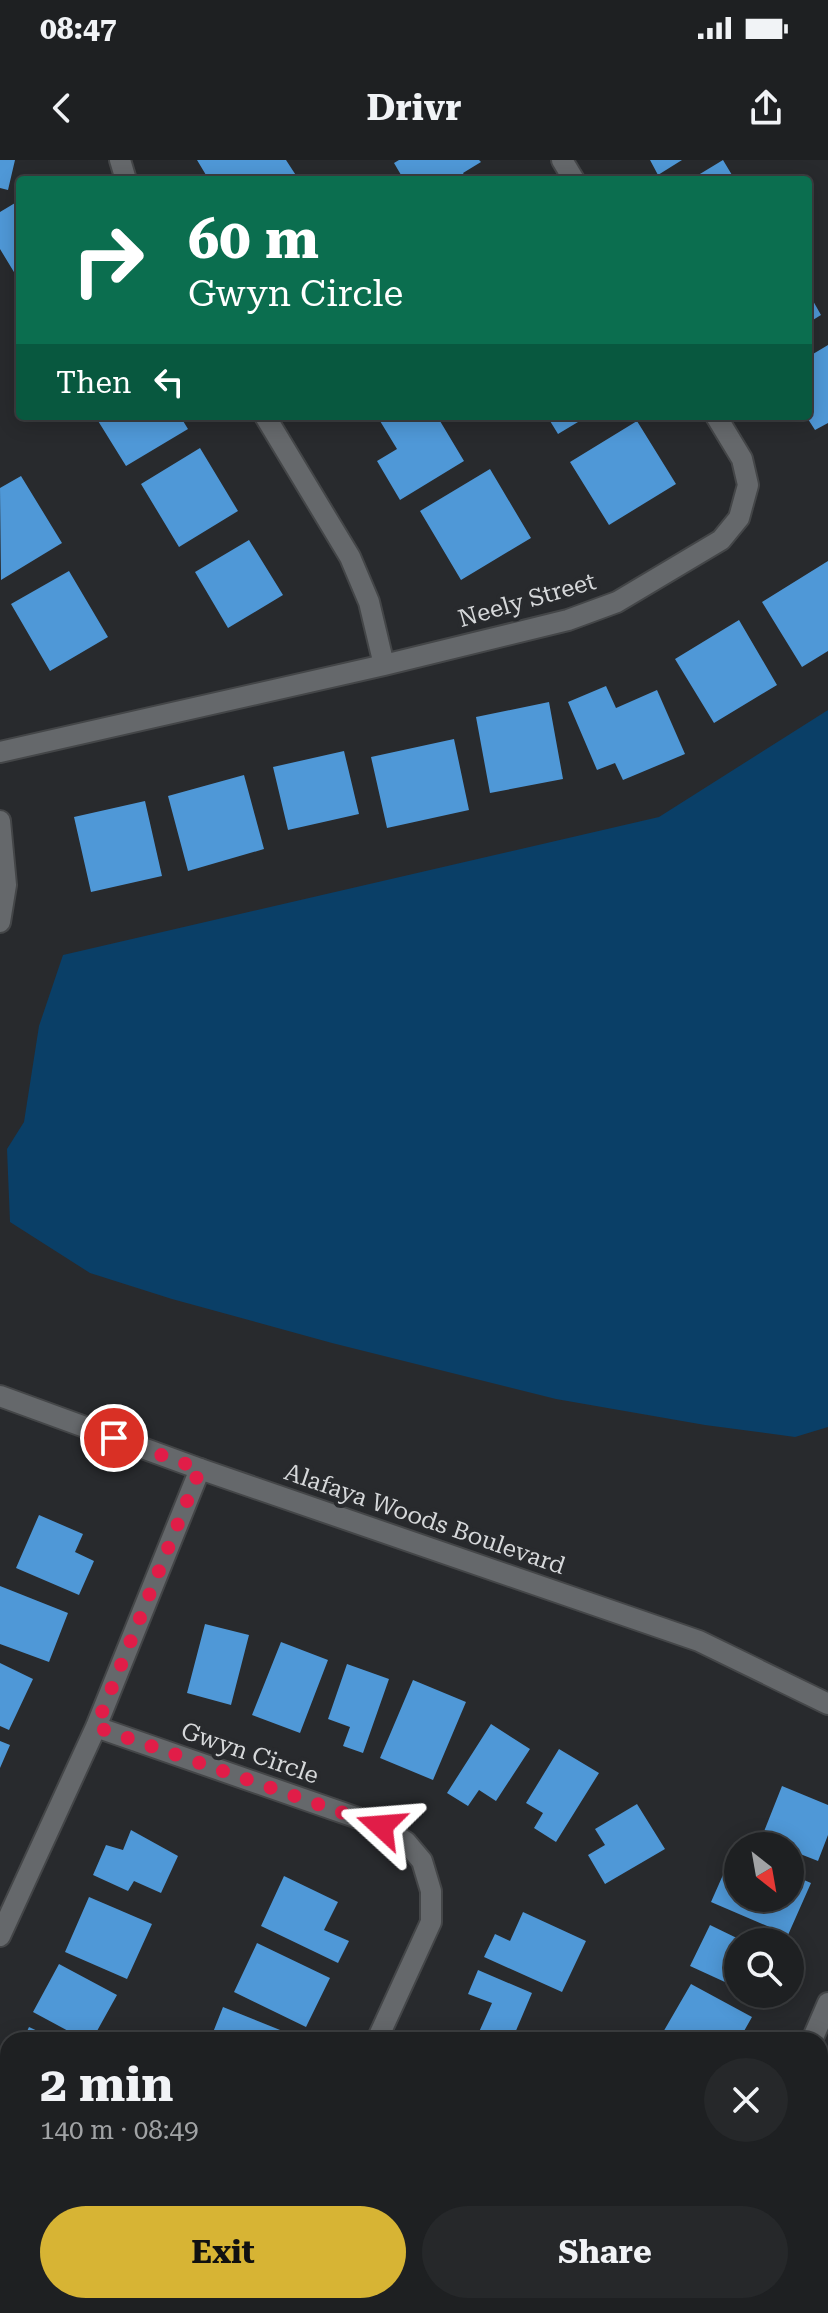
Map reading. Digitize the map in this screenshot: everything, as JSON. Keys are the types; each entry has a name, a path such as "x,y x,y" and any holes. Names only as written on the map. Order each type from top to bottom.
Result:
{"street":[{"path":"267,420 350,557 369,602 384,665"},
{"name":"Neely Street","path":"0,752 384,665 568,620 617,602 721,540 739,518 748,485 742,459 718,420"},
{"path":"0,821 6,885 0,922"},
{"name":"Alafaya Woods Boulevard","path":"0,1396 200,1469 699,1641 828,1704"},
{"path":"0,1936 96,1727 200,1469"},
{"name":"Gwyn Circle","path":"96,1727 381,1826 406,1842 422,1861 431,1891 431,1922 381,2032"}],"shaded area":[{"path":"828,710 828,1427 795,1437 705,1425 556,1399 332,1343 90,1273 10,1222 7,1149 24,1122 39,1026 63,955 659,817"}],"building":[{"path":"0,160 15,160 8,190 0,188"},
{"path":"197,160 286,160 296,176 207,176"},
{"path":"399,160 481,162 463,173 465,176 402,176 394,163"},
{"path":"650,160 682,160 658,175"},
{"path":"723,160 733,176 697,176"},
{"path":"16,202 16,275 0,249 0,212"},
{"path":"812,299 821,315 812,321"},
{"path":"828,345 828,423 815,430 809,420 812,420 812,355"},
{"path":"97,420 182,420 188,429 126,466"},
{"path":"379,420 439,420 464,461 400,500 377,461 397,449"},
{"path":"549,420 581,420 558,434"},
{"path":"637,421 676,484 609,525 570,462"},
{"path":"200,448 238,511 179,547 141,484"},
{"path":"490,469 531,538 461,580 420,511"},
{"path":"21,476 62,543 1,580 0,488"},
{"path":"249,540 283,595 228,628 195,572"},
{"path":"828,561 828,651 802,667 762,602"},
{"path":"69,571 108,637 50,671 11,604"},
{"path":"739,620 777,685 714,723 675,659"},
{"path":"606,686 616,708 657,690 685,754 623,780 615,763 597,770 568,702"},
{"path":"549,702 563,779 490,793 476,717"},
{"path":"454,739 469,810 387,828 371,757"},
{"path":"344,751 359,814 288,830 273,767"},
{"path":"244,775 264,849 188,871 168,796"},
{"path":"145,801 162,876 91,892 74,817"},
{"path":"39,1515 83,1534 75,1552 94,1561 79,1595 16,1568"},
{"path":"0,1586 68,1613 49,1662 0,1644"},
{"path":"205,1624 249,1635 231,1705 187,1693"},
{"path":"281,1642 328,1660 300,1733 252,1715"},
{"path":"0,1663 33,1679 9,1730 0,1726"},
{"path":"347,1664 389,1679 363,1753 343,1746 350,1727 328,1719"},
{"path":"413,1680 466,1702 433,1780 380,1758"},
{"path":"491,1724 530,1749 496,1801 479,1790 468,1806 447,1793"},
{"path":"0,1741 10,1745 0,1768"},
{"path":"559,1749 599,1773 556,1842 534,1828 543,1813 526,1803"},
{"path":"782,1786 828,1805 828,1835 818,1861 804,1856 804,1832 764,1832"},
{"path":"637,1804 665,1849 605,1884 588,1855 605,1845 595,1829"},
{"path":"131,1830 178,1856 161,1893 134,1881 128,1891 93,1875 106,1845 123,1850"},
{"path":"724,1873 724,1908 711,1902"},
{"path":"284,1876 338,1902 324,1930 349,1941 338,1963 261,1926"},
{"path":"804,1880 811,1883 804,1899"},
{"path":"89,1897 152,1924 127,1979 65,1952"},
{"path":"523,1912 586,1941 562,1992 484,1957 495,1934 510,1941"},
{"path":"734,1912 798,1912 791,1928 772,1928"},
{"path":"710,1925 724,1932 724,1982 690,1966"},
{"path":"257,1943 330,1978 306,2027 234,1992"},
{"path":"59,1964 117,1995 96,2032 70,2032 33,2012"},
{"path":"478,1970 532,1993 515,2032 479,2032 492,2003 468,1994"},
{"path":"691,1984 724,2002 724,2008 735,2008 752,2017 744,2032 663,2032"},
{"path":"223,2007 285,2032 213,2032"}],"route":[{"path":"114,1438 200,1469 96,1727 381,1826"}]}
